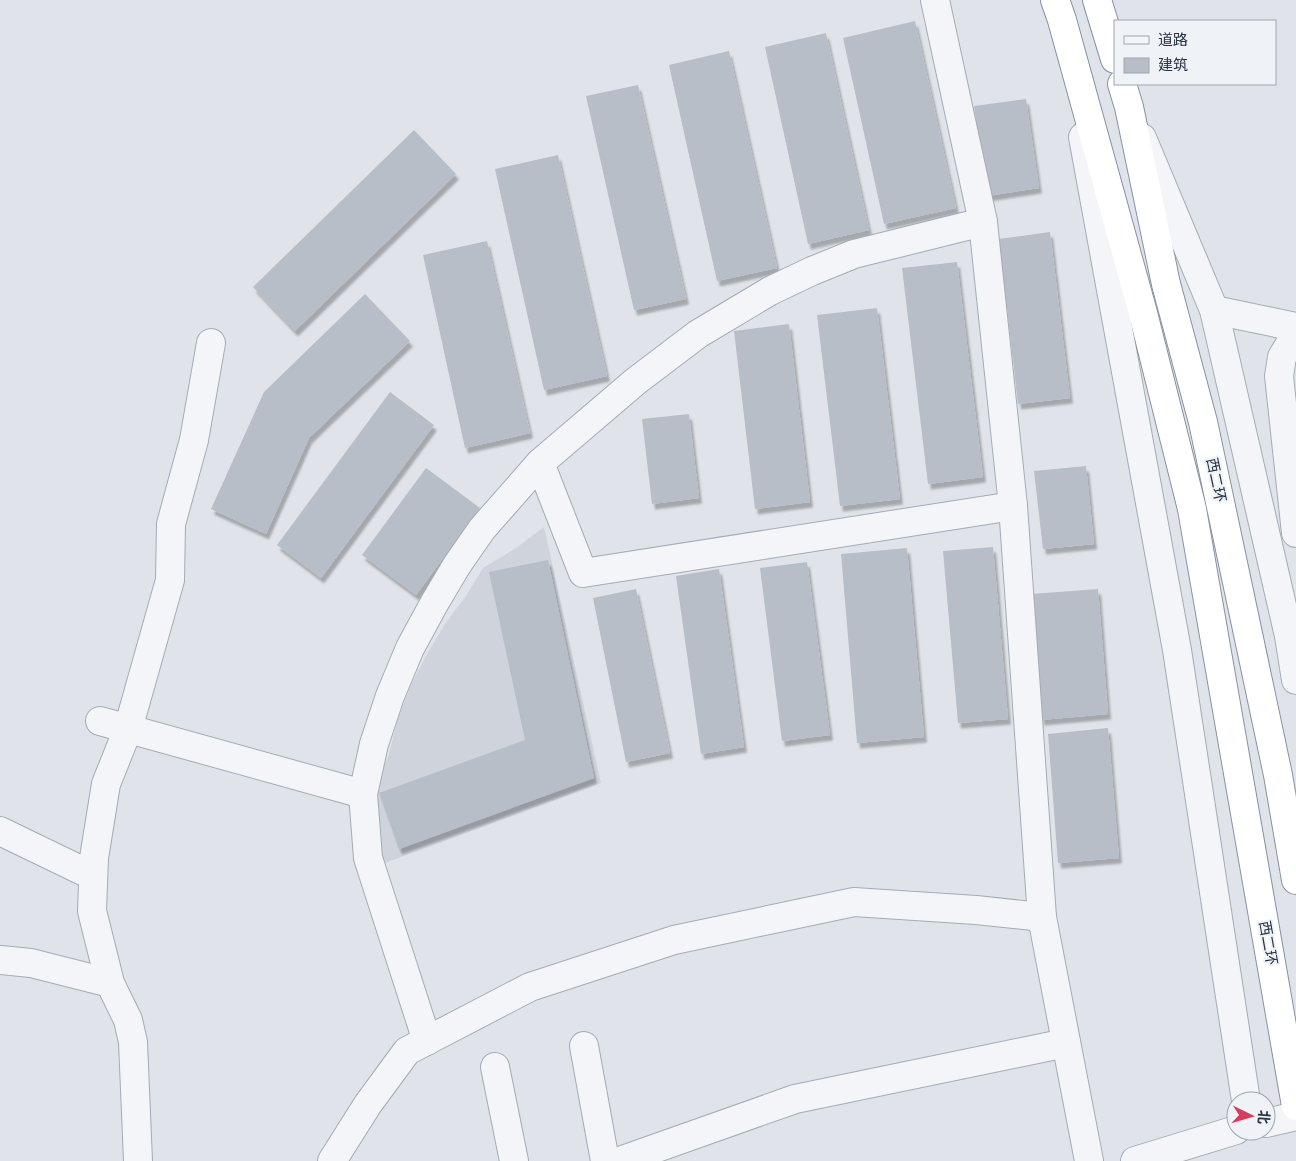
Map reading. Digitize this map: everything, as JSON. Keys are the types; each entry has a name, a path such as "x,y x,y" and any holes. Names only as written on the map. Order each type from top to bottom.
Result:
{"highway":[{"path":"1097,0 1114,56"},
{"name":"西二环","path":"1059,10 1143,313 1192,510 1296,1106"},
{"name":"西二环","path":"1126,95 1166,284 1203,422 1278,775 1296,880"}],"street":[{"path":"935,0 983,222 1013,506 1042,917 1090,1161"},
{"path":"1059,10 1177,650 1244,1091"},
{"path":"1126,95 1214,310 1289,636 1296,680"},
{"path":"426,1041 368,858 363,794 374,744 390,696 410,648 430,610 482,529 540,463 666,356 731,313 770,291 854,254 983,222"},
{"path":"1214,310 1296,327"},
{"path":"1296,334 1282,357 1279,376 1296,533"},
{"path":"138,1161 133,1042 128,1020 110,983 92,912 94,858 106,784 128,729 170,580 171,524 194,440 211,343"},
{"path":"540,463 584,573 1013,506"},
{"path":"100,722 363,794"},
{"path":"0,831 94,876"},
{"path":"332,1161 368,1104 407,1051 530,987 665,943 854,902 976,910 1042,917"},
{"path":"0,960 31,963 110,983"},
{"path":"620,1161 795,1099 1066,1043"},
{"path":"584,1046 605,1161"},
{"path":"495,1067 514,1161"},
{"path":"1276,1121 1296,1116"},
{"path":"1135,1161 1226,1133"}],"shaded area":[{"path":"544,527 601,783 382,864 381,827 373,793 389,754 398,719 411,685 445,624 466,596 483,568 516,548"}],"building":[{"path":"915,21 956,208 884,224 843,38"},
{"path":"826,33 869,230 808,244 765,47"},
{"path":"729,51 777,268 717,281 669,65"},
{"path":"638,85 686,299 634,310 586,96"},
{"path":"1026,99 1039,188 987,196 974,106"},
{"path":"414,130 456,174 295,331 253,287"},
{"path":"558,155 607,376 544,390 495,169"},
{"path":"1050,232 1070,398 1018,404 999,239"},
{"path":"487,241 530,433 465,448 423,255"},
{"path":"957,262 983,477 928,484 902,268"},
{"path":"365,294 410,341 309,438 266,534 211,509 264,392"},
{"path":"877,308 900,499 840,506 817,315"},
{"path":"789,324 810,502 755,509 734,331"},
{"path":"390,392 434,425 321,578 277,545"},
{"path":"689,414 699,498 652,504 642,419"},
{"path":"1086,466 1094,544 1043,549 1034,471"},
{"path":"426,468 480,508 416,595 362,555"},
{"path":"993,547 1008,719 958,723 943,551"},
{"path":"907,548 924,737 857,743 841,554"},
{"path":"548,560 594,778 399,849 379,793 525,740 489,572"},
{"path":"807,562 830,735 782,741 760,568"},
{"path":"719,569 744,747 701,754 676,576"},
{"path":"636,589 670,753 626,762 593,598"},
{"path":"1098,589 1108,714 1041,720 1031,594"},
{"path":"1108,728 1119,858 1058,863 1048,734"}]}
